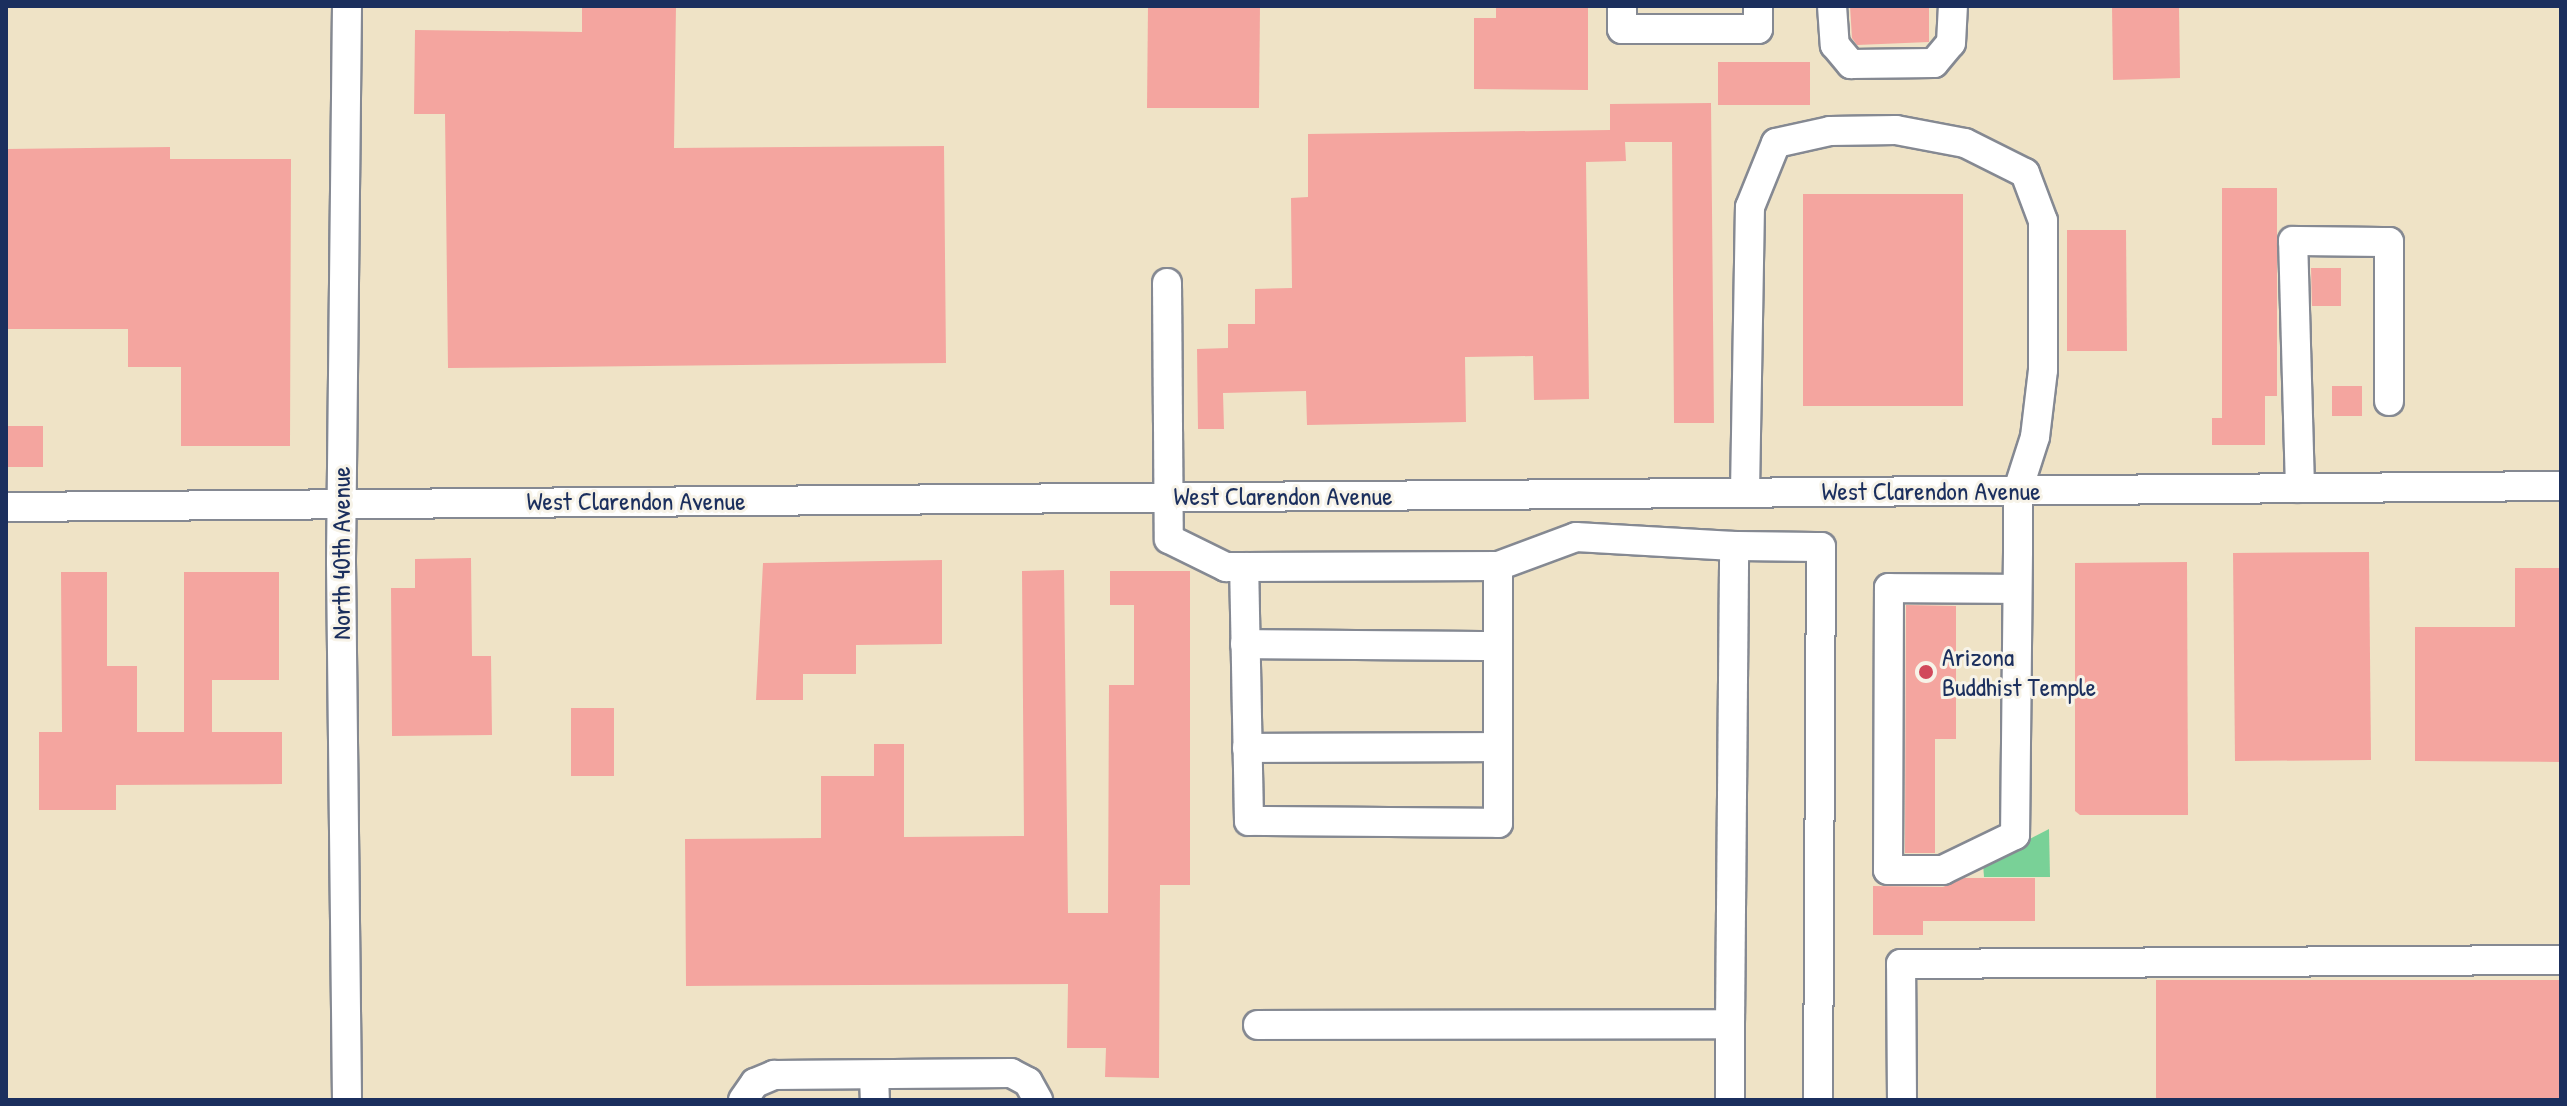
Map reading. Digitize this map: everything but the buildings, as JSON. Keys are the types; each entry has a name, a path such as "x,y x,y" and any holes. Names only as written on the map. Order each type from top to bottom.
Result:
{"street":[{"name":"North 40th Avenue","path":"347,6 341,504 347,1100"},
{"path":"1622,6 1622,29 1758,29 1758,6"},
{"path":"1832,6 1835,45 1851,64 1934,63 1951,43 1953,6"},
{"path":"1745,492 1750,207 1776,143 1830,131 1870,130 1965,143 2025,173 2043,221 2043,370 2035,437 2018,490 2015,835 1943,870 1888,870 1889,588 2017,589"},
{"path":"2300,488 2293,241 2389,242 2389,401"},
{"path":"1167,283 1169,539 1226,567 1498,566 1576,537 1734,546 1821,547 1818,1100"},
{"name":"West Clarendon Avenue","path":"6,507 2561,486"},
{"path":"1730,1100 1734,546"},
{"path":"1244,567 1249,821 1498,823 1498,566"},
{"path":"1245,644 1498,646"},
{"path":"1247,748 1498,747"},
{"path":"1902,1100 1901,964 2561,960"},
{"path":"1258,1025 1730,1024"},
{"path":"743,1100 755,1083 774,1075 875,1087 1011,1073 1028,1082 1038,1100"}],"green space":[{"path":"2049,829 2050,877 1984,877 1983,863"}],"place":[{"name":"Arizona Buddhist Temple","path":"1926,672"}]}
